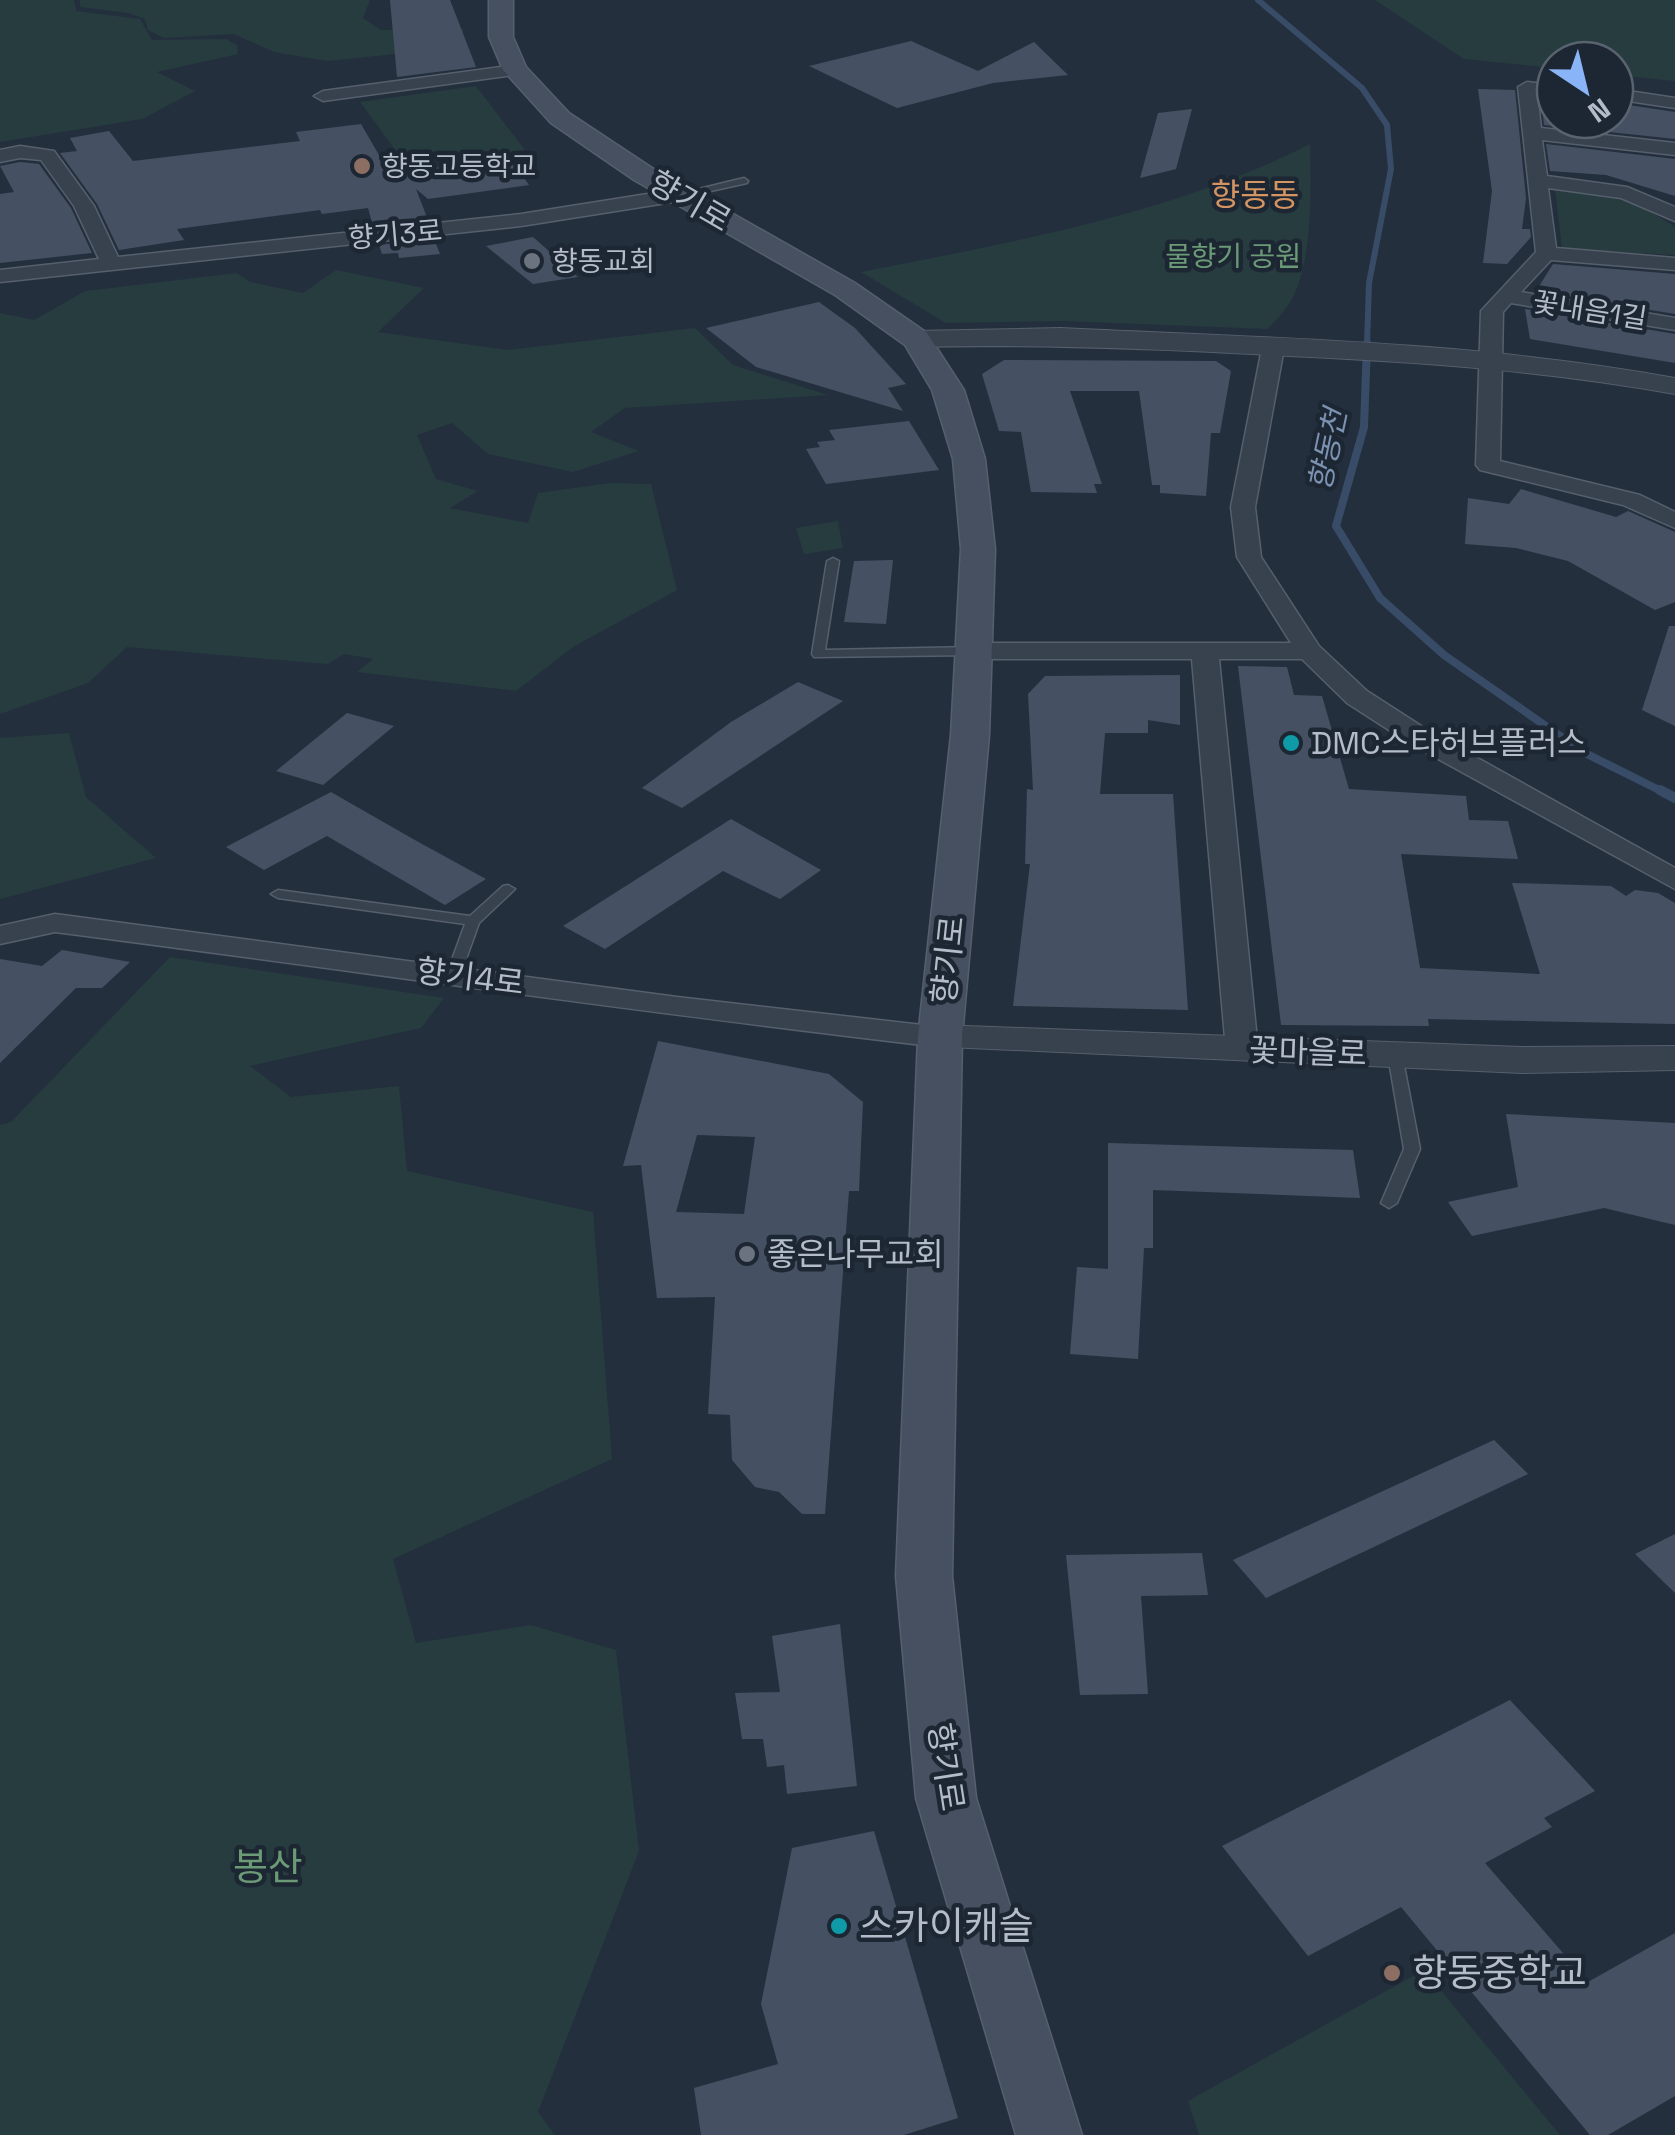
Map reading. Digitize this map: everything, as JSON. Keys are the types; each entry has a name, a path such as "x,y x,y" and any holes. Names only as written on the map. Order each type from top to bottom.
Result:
{"main road":[{"name":"향기로","path":"501,0 501,36 515,70 560,118 679,196 845,289 916,339 948,390 969,460 978,549 970,735 940,1037 924,1576 946,1798 1049,2135"}],"street":[{"path":"322,96 515,70"},
{"name":"꽃내음1길","path":"1535,89 1527,88 1546,253"},
{"path":"1635,97 1675,103"},
{"path":"1532,133 1675,149"},
{"path":"0,156 20,152 48,154 84,206 111,263"},
{"path":"1538,181 1603,187 1654,201 1675,216"},
{"name":"향기3로","path":"0,276 503,222 679,196"},
{"name":"꽃내음1길","path":"1546,253 1675,264"},
{"name":"꽃내음1길","path":"1546,253 1492,311 1488,465 1631,500 1675,522"},
{"name":"꽃내음1길","path":"1504,296 1675,324"},
{"path":"916,339 1061,336 1437,355 1577,368 1675,386"},
{"path":"1272,348 1243,507 1249,557 1309,651 1357,697 1419,738 1675,880"},
{"path":"973,651 1309,651"},
{"path":"1206,651 1242,1050"},
{"name":"향기4로","path":"0,935 55,923 940,1037"},
{"name":"꽃마을로","path":"940,1037 1522,1060 1675,1058"}],"lane":[{"path":"679,196 744,180"},
{"path":"833,561 818,654 973,651"},
{"path":"453,976 473,921 508,889"},
{"path":"278,894 473,921"},
{"path":"1389,1203 1412,1150 1396,1055"}],"green space":[{"path":"0,0 74,0 76,11 140,19 152,40 226,39 237,45 238,54 157,72 195,91 142,119 0,142"},
{"path":"80,0 370,0 363,18 381,30 463,29 463,47 328,61 274,52 234,34 164,38 148,30 145,19 80,7"},
{"path":"1375,0 1675,0 1675,81 1635,77 1635,40 1535,40 1535,66 1464,59"},
{"path":"476,86 525,150 407,166 360,102"},
{"name":"물향기 공원","path":"1310,144 1304,264 1292,299 1268,329 1063,321 946,323 861,272 1033,237 1146,208 1257,169"},
{"path":"1555,189 1618,199 1661,218 1675,227 1675,255 1562,249"},
{"path":"336,270 424,288 378,332 508,350 695,328 733,365 828,395 625,408 591,432 639,451 573,472 488,454 452,423 417,435 436,479 478,491 450,508 528,523 538,493 610,483 651,484 677,590 573,647 516,691 357,672 373,659 344,654 328,664 127,647 88,683 0,714 0,313 34,320 85,291 237,273 250,282 303,293"},
{"path":"838,521 843,548 804,554 796,528"},
{"path":"69,733 86,797 156,858 0,899 0,738"},
{"name":"봉산","path":"170,957 444,998 421,1028 250,1066 291,1097 399,1086 407,1171 593,1212 612,1459 393,1559 416,1643 531,1625 616,1650 639,1851 538,2112 555,2135 0,2135 0,1125 11,1122"},
{"path":"1424,1970 1560,2135 1199,2135 1188,2101"}],"building":[{"path":"390,0 450,0 476,67 397,77"},
{"path":"911,41 978,71 1034,42 1068,75 993,83 897,108 809,66"},
{"path":"1478,89 1515,90 1526,198 1522,229 1530,229 1531,237 1507,264 1483,263 1492,191"},
{"path":"1635,106 1675,112 1675,139 1635,135"},
{"path":"1192,109 1176,169 1140,178 1158,113"},
{"path":"361,124 390,174 510,158 529,185 428,199 416,189 428,220 373,226 368,208 322,214 320,210 177,229 184,240 119,250 97,204 60,153 77,151 70,138 109,131 133,161 300,141 296,132"},
{"path":"1546,144 1675,159 1675,196 1606,175 1550,171"},
{"path":"39,164 71,208 92,253 0,263 0,194 14,192 0,166"},
{"name":"향동교회","path":"533,237 578,277 533,284 486,246"},
{"path":"434,239 440,254 399,258 398,253 382,254 379,245"},
{"path":"1553,264 1675,274 1675,314 1536,291"},
{"path":"819,302 855,328 906,384 888,388 903,411 756,367 706,328"},
{"path":"1525,309 1675,334 1675,363 1530,339"},
{"path":"1004,360 1216,361 1231,371 1220,433 1211,433 1206,496 1160,493 1160,485 1152,485 1139,391 1070,391 1102,484 1094,484 1097,493 1031,492 1021,432 999,431 982,374"},
{"path":"909,421 939,470 826,484 806,449 820,447 817,442 835,440 829,430"},
{"path":"1521,489 1616,517 1628,511 1675,532 1675,602 1655,610 1568,561 1516,548 1465,544 1468,498 1509,504"},
{"path":"893,560 886,624 844,622 854,561"},
{"path":"1669,626 1675,626 1675,726 1642,710"},
{"path":"1238,666 1287,667 1294,695 1322,696 1349,789 1466,796 1469,820 1508,821 1518,859 1401,854 1420,968 1540,974 1512,883 1611,886 1626,896 1635,890 1658,893 1675,903 1675,1024 1428,1019 1429,1026 1281,1025"},
{"path":"1180,675 1180,725 1148,720 1148,733 1105,733 1100,794 1173,794 1188,1010 1013,1006 1030,864 1025,864 1027,789 1033,790 1028,694 1045,676"},
{"path":"798,682 843,701 682,808 642,788 731,722"},
{"path":"347,713 394,726 323,785 276,771"},
{"path":"331,792 486,879 445,905 327,836 264,870 226,847"},
{"path":"731,819 821,870 780,899 723,871 605,949 563,926"},
{"path":"62,950 130,962 102,988 76,988 0,1063 0,959 42,966"},
{"path":"658,1041 829,1074 863,1102 859,1191 849,1191 825,1514 802,1514 779,1492 755,1487 732,1460 730,1415 708,1414 715,1297 657,1298 641,1165 623,1166","holes":["697,1135 755,1137 744,1214 676,1212"]},
{"path":"1506,1114 1675,1123 1675,1225 1604,1208 1472,1236 1448,1202 1518,1187"},
{"path":"1108,1143 1353,1150 1360,1198 1153,1190 1153,1248 1144,1248 1138,1359 1070,1354 1077,1267 1108,1269"},
{"path":"1494,1440 1528,1474 1266,1598 1233,1560"},
{"path":"1675,1534 1675,1593 1635,1554"},
{"path":"1202,1553 1208,1595 1141,1596 1148,1694 1080,1695 1066,1555"},
{"path":"840,1624 857,1786 787,1794 784,1765 767,1767 763,1739 742,1739 735,1693 780,1692 772,1636"},
{"path":"1510,1700 1595,1791 1544,1818 1552,1827 1485,1863 1588,1982 1675,1933 1675,2096 1608,2135 1590,2135 1401,1907 1308,1956 1222,1846"},
{"name":"스카이캐슬","path":"874,1831 958,2118 904,2135 701,2135 694,2088 778,2064 761,2004 792,1848"}],"waterway":[{"name":"향동천","path":"1258,0 1362,88 1387,125 1391,169 1369,283 1367,345"},
{"name":"향동천","path":"1367,343 1364,427 1336,526 1380,598 1444,655 1583,752 1665,793"},
{"name":"향동천","path":"1660,790 1675,798"}],"place":[{"name":"향동고등학교","path":"362,166"},
{"name":"향동교회","path":"532,261"},
{"name":"DMC스타허브플러스","path":"1291,743"},
{"name":"좋은나무교회","path":"747,1254"},
{"name":"스카이캐슬","path":"839,1926"},
{"name":"향동중학교","path":"1392,1973"}],"district":[{"name":"향동동","path":"1255,195"}]}
